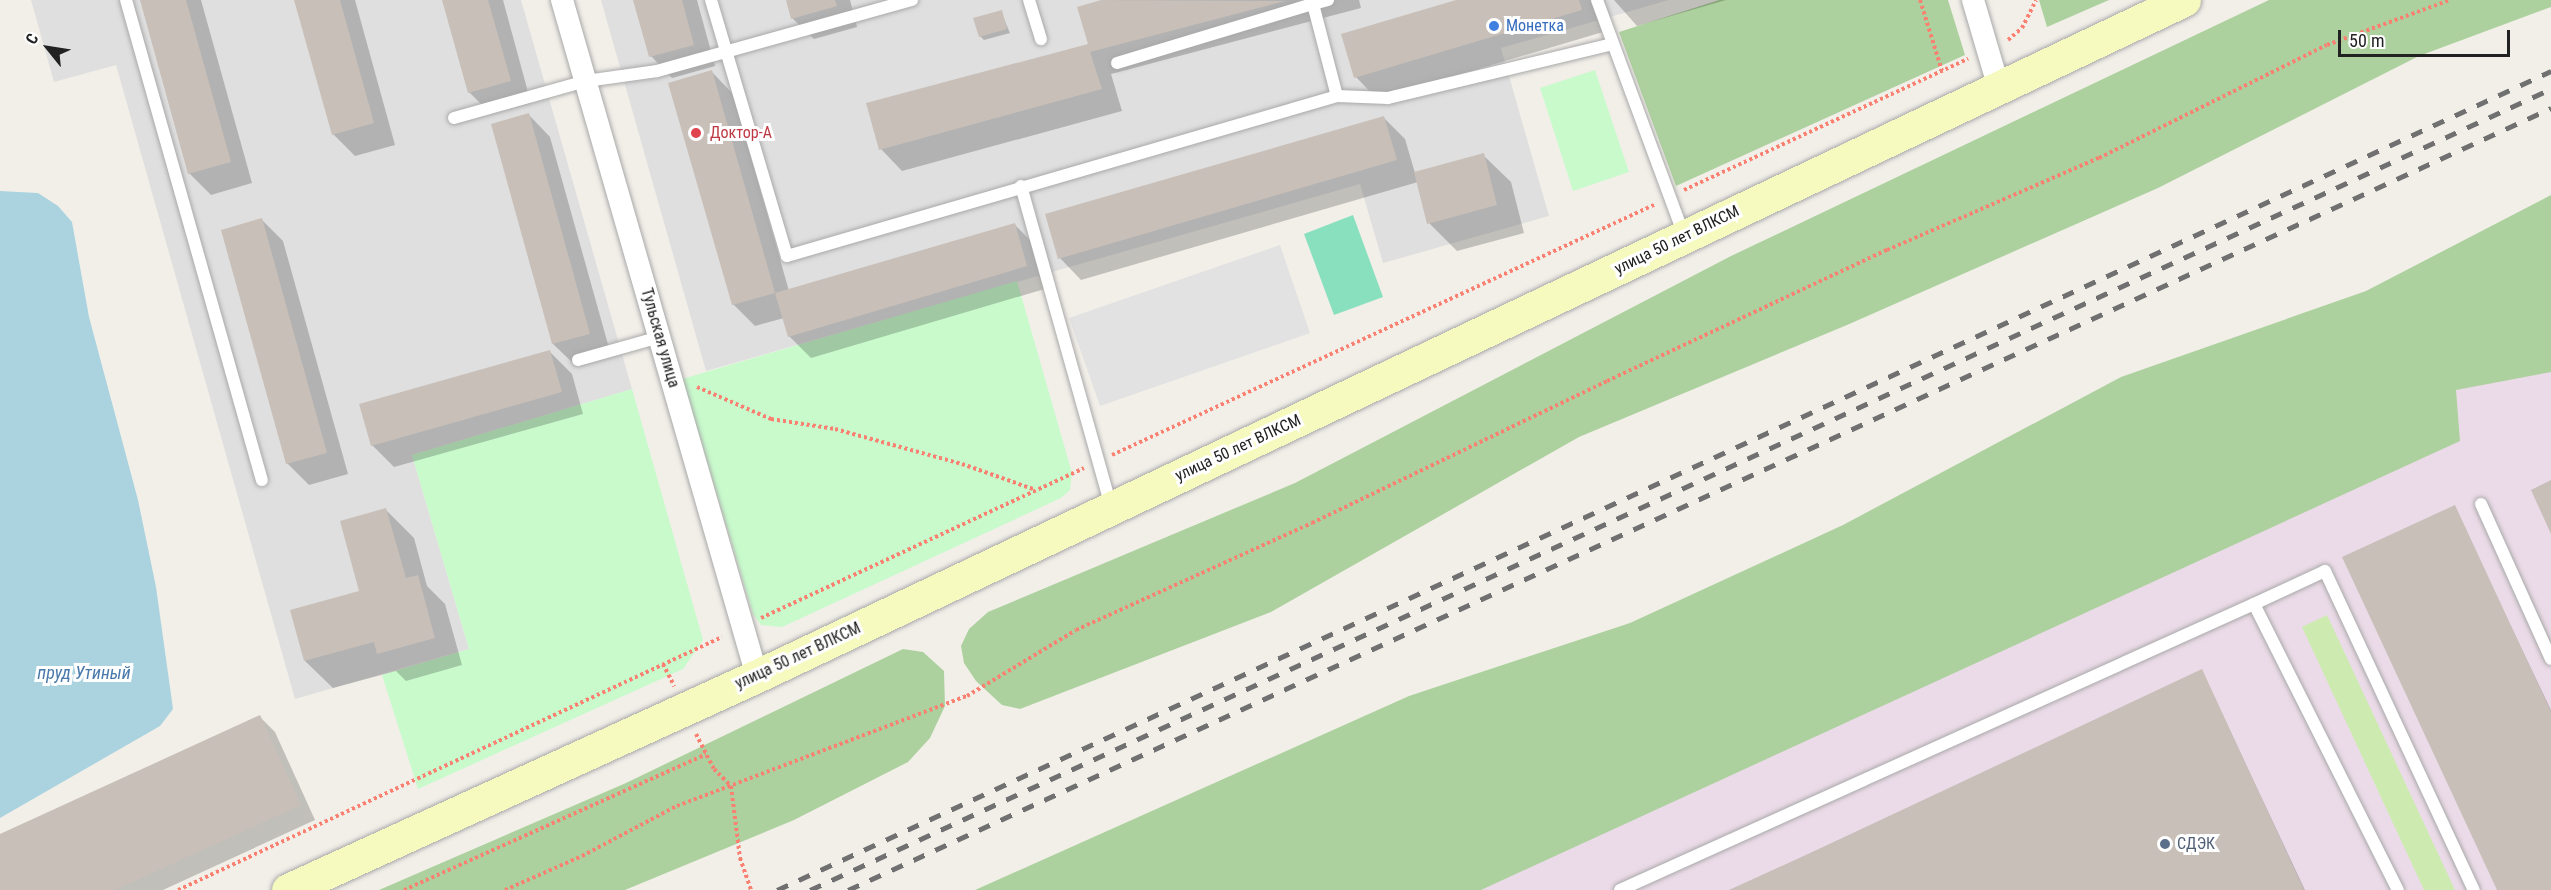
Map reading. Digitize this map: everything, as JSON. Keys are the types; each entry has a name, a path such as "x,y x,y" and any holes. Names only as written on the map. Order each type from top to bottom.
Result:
{"street":[{"name":"Тульская улица","path":"562,0 758,675"},
{"path":"1973,0 1998,85"},
{"name":"улица 50 лет ВЛКСМ","path":"288,890 758,675 1684,237 1998,85 2184,0"}],"lane":[{"path":"126,0 262,480"},
{"path":"711,0 787,256 1021,186 1337,96 1388,98 1613,44"},
{"path":"454,118 586,81 657,71 886,3 912,0"},
{"path":"1029,0 1041,39"},
{"path":"1117,63 1328,0"},
{"path":"1598,0 1684,237"},
{"path":"1313,4 1337,96"},
{"path":"1021,186 1111,508"},
{"path":"578,360 660,337"},
{"path":"2481,504 2551,659"},
{"path":"1620,890 2325,571 2474,890"},
{"path":"2254,604 2398,890"}],"path":[{"path":"1920,0 1942,71"},
{"path":"505,890 582,856 677,806 967,696 1076,630 1312,523 1887,250 2099,158 2327,45 2450,0"},
{"path":"693,378 697,387 771,419 835,429 962,464 1037,490"},
{"path":"404,890 706,754"},
{"path":"731,786 740,858 751,890"}],"shaded area":[{"path":"31,0 521,0 632,389 412,455 469,649 295,699 116,65 54,82"},
{"path":"601,0 1669,0 1501,48 1549,216 1383,263 1360,184 706,371"},
{"path":"1280,245 1310,333 1100,406 1069,318"},
{"path":"2551,319 2551,890 1324,890"}],"green space":[{"path":"1719,0 1948,0 1965,55 1676,186 1619,32"},
{"path":"2039,0 2109,0 2047,27"},
{"path":"2269,0 2551,0 2551,7 2419,56 2158,188 1847,325 1579,437 1271,612 1020,709 1002,705 976,681 964,663 961,646 969,629 988,612 1295,483 1731,256"},
{"path":"1595,70 1629,172 1573,191 1540,88"},
{"path":"2551,195 2551,372 2456,390 2460,441 1481,890 975,890 1409,696 1630,623 1843,525 2121,377 2366,291"},
{"path":"1353,215 1383,297 1334,315 1304,234"},
{"path":"1017,281 1072,473 1070,490 1061,498 782,627 761,625 753,614 682,379"},
{"path":"632,389 703,640 683,669 418,789 382,675 469,649 412,455"},
{"path":"2327,615 2455,890 2424,890 2302,627"},
{"path":"903,649 923,652 944,671 945,706 930,738 908,762 794,820 625,890 379,890 626,783"}],"water":[{"name":"пруд Утиный","path":"0,191 38,193 58,206 72,222 89,317 138,500 156,587 173,709 160,726 0,818"}],"building":[{"path":"140,0 186,0 231,162 188,174"},
{"path":"294,0 340,0 374,123 332,135"},
{"path":"442,0 488,0 511,81 468,93"},
{"path":"633,0 682,0 694,45 649,57"},
{"path":"786,0 835,0 837,6 791,19"},
{"path":"1101,0 1285,1 1090,52 1102,89 879,150 866,103 1088,44 1077,7"},
{"path":"1456,0 1579,0 1582,10 1354,78 1341,34"},
{"path":"1002,10 1007,29 979,37 973,18"},
{"path":"712,70 775,293 732,305 668,83"},
{"path":"529,113 590,334 552,344 491,124"},
{"path":"1384,116 1397,160 1058,259 1045,214"},
{"path":"1484,153 1497,205 1427,224 1414,172"},
{"path":"262,218 327,453 286,464 221,230"},
{"path":"1015,223 1027,266 788,337 775,293"},
{"path":"550,350 562,392 371,446 359,404"},
{"path":"2551,480 2551,534 2531,490"},
{"path":"2455,505 2551,712 2551,890 2497,890 2342,557"},
{"path":"386,508 406,578 418,575 435,638 377,654 374,642 304,661 290,610 359,591 340,521"},
{"path":"2202,669 2304,890 1729,890 1819,849"},
{"path":"260,715 301,805 115,890 0,890 0,834"}],"railway":[{"path":"777,890 2551,71"},
{"path":"810,890 2551,89"},
{"path":"848,890 2551,108"}],"place":[{"name":"Монетка","path":"1494,26"},
{"name":"Доктор-А","path":"696,133"},
{"name":"СДЭК","path":"2165,844"}]}
